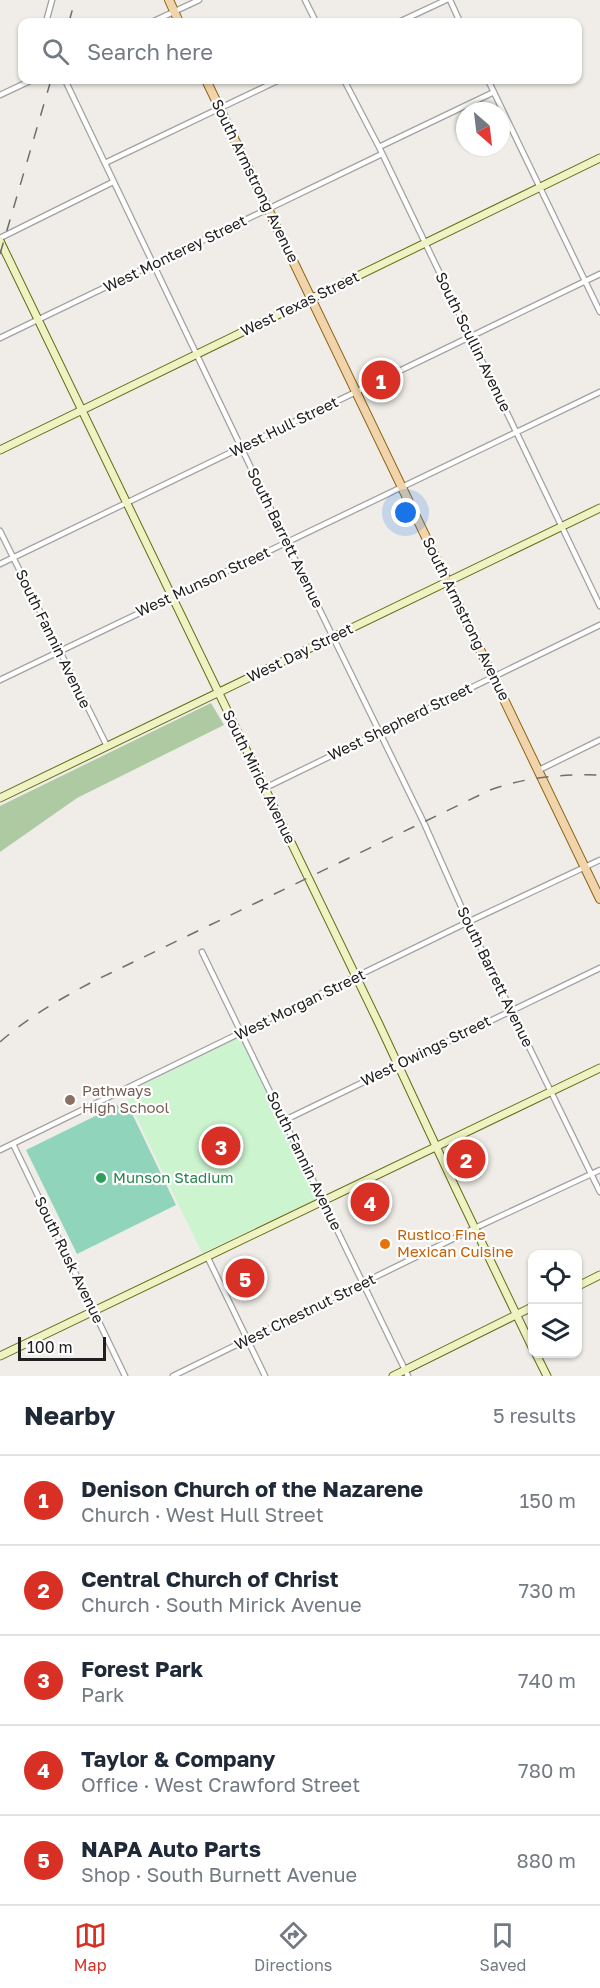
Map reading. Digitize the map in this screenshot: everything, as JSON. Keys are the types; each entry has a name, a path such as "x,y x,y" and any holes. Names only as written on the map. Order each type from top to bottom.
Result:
{"main road":[{"path":"169,0 177,18"},
{"name":"South Armstrong Avenue","path":"208,84 600,898"}],"street":[{"path":"47,18 52,0"},
{"path":"161,18 199,0"},
{"path":"305,0 314,18"},
{"path":"408,18 448,0 458,18"},
{"path":"0,95 23,84"},
{"name":"South Barrett Avenue","path":"67,84 424,823 468,922 600,1192"},
{"path":"105,163 270,84"},
{"name":"South Scullin Avenue","path":"346,84 379,147 600,606"},
{"path":"490,84 600,312"},
{"path":"379,147 494,92"},
{"name":"West Monterey Street","path":"0,338 382,154"},
{"name":"West Texas Street","path":"0,450 600,158"},
{"path":"0,239 113,182"},
{"name":"South Mirick Avenue","path":"0,239 528,1338"},
{"name":"West Hull Street","path":"0,564 600,274"},
{"name":"West Munson Street","path":"0,680 600,392"},
{"name":"West Day Street","path":"0,798 600,508"},
{"name":"South Fannin Avenue","path":"0,531 107,746"},
{"name":"West Shepherd Street","path":"265,788 600,625"},
{"path":"539,770 600,741"},
{"name":"West Morgan Street","path":"0,1150 600,860"},
{"name":"South Fannin Avenue","path":"202,952 407,1373"},
{"name":"West Owings Street","path":"285,1120 600,968"},
{"path":"0,1356 600,1068"},
{"name":"South Rusk Avenue","path":"13,1144 125,1376"},
{"name":"West Chestnut Street","path":"173,1376 475,1228 600,1170"},
{"path":"207,1256 265,1376"},
{"path":"582,1284 600,1275"},
{"path":"393,1376 407,1373 528,1309"},
{"path":"538,1358 547,1376"}],"green space":[{"path":"211,703 224,725 77,798 0,852 0,806"},
{"path":"240,1037 318,1198 202,1253 125,1094"},
{"name":"Munson Stadium","path":"126,1101 176,1205 77,1254 26,1150"}],"railway":[{"path":"70,18 75,0"},
{"path":"0,254 50,84"},
{"path":"0,1042 44,1009 92,982 490,790 544,777 600,775"}],"place":[{"name":"Denison Church of the Nazarene","path":"381,380"},
{"name":"Pathways High School","path":"70,1100"},
{"name":"Forest Park","path":"221,1146"},
{"name":"Central Church of Christ","path":"466,1159"},
{"name":"Munson Stadium","path":"101,1178"},
{"name":"Taylor & Company","path":"370,1202"},
{"name":"Rustico Fine Mexican Cuisine","path":"385,1244"},
{"name":"NAPA Auto Parts","path":"245,1278"}]}
